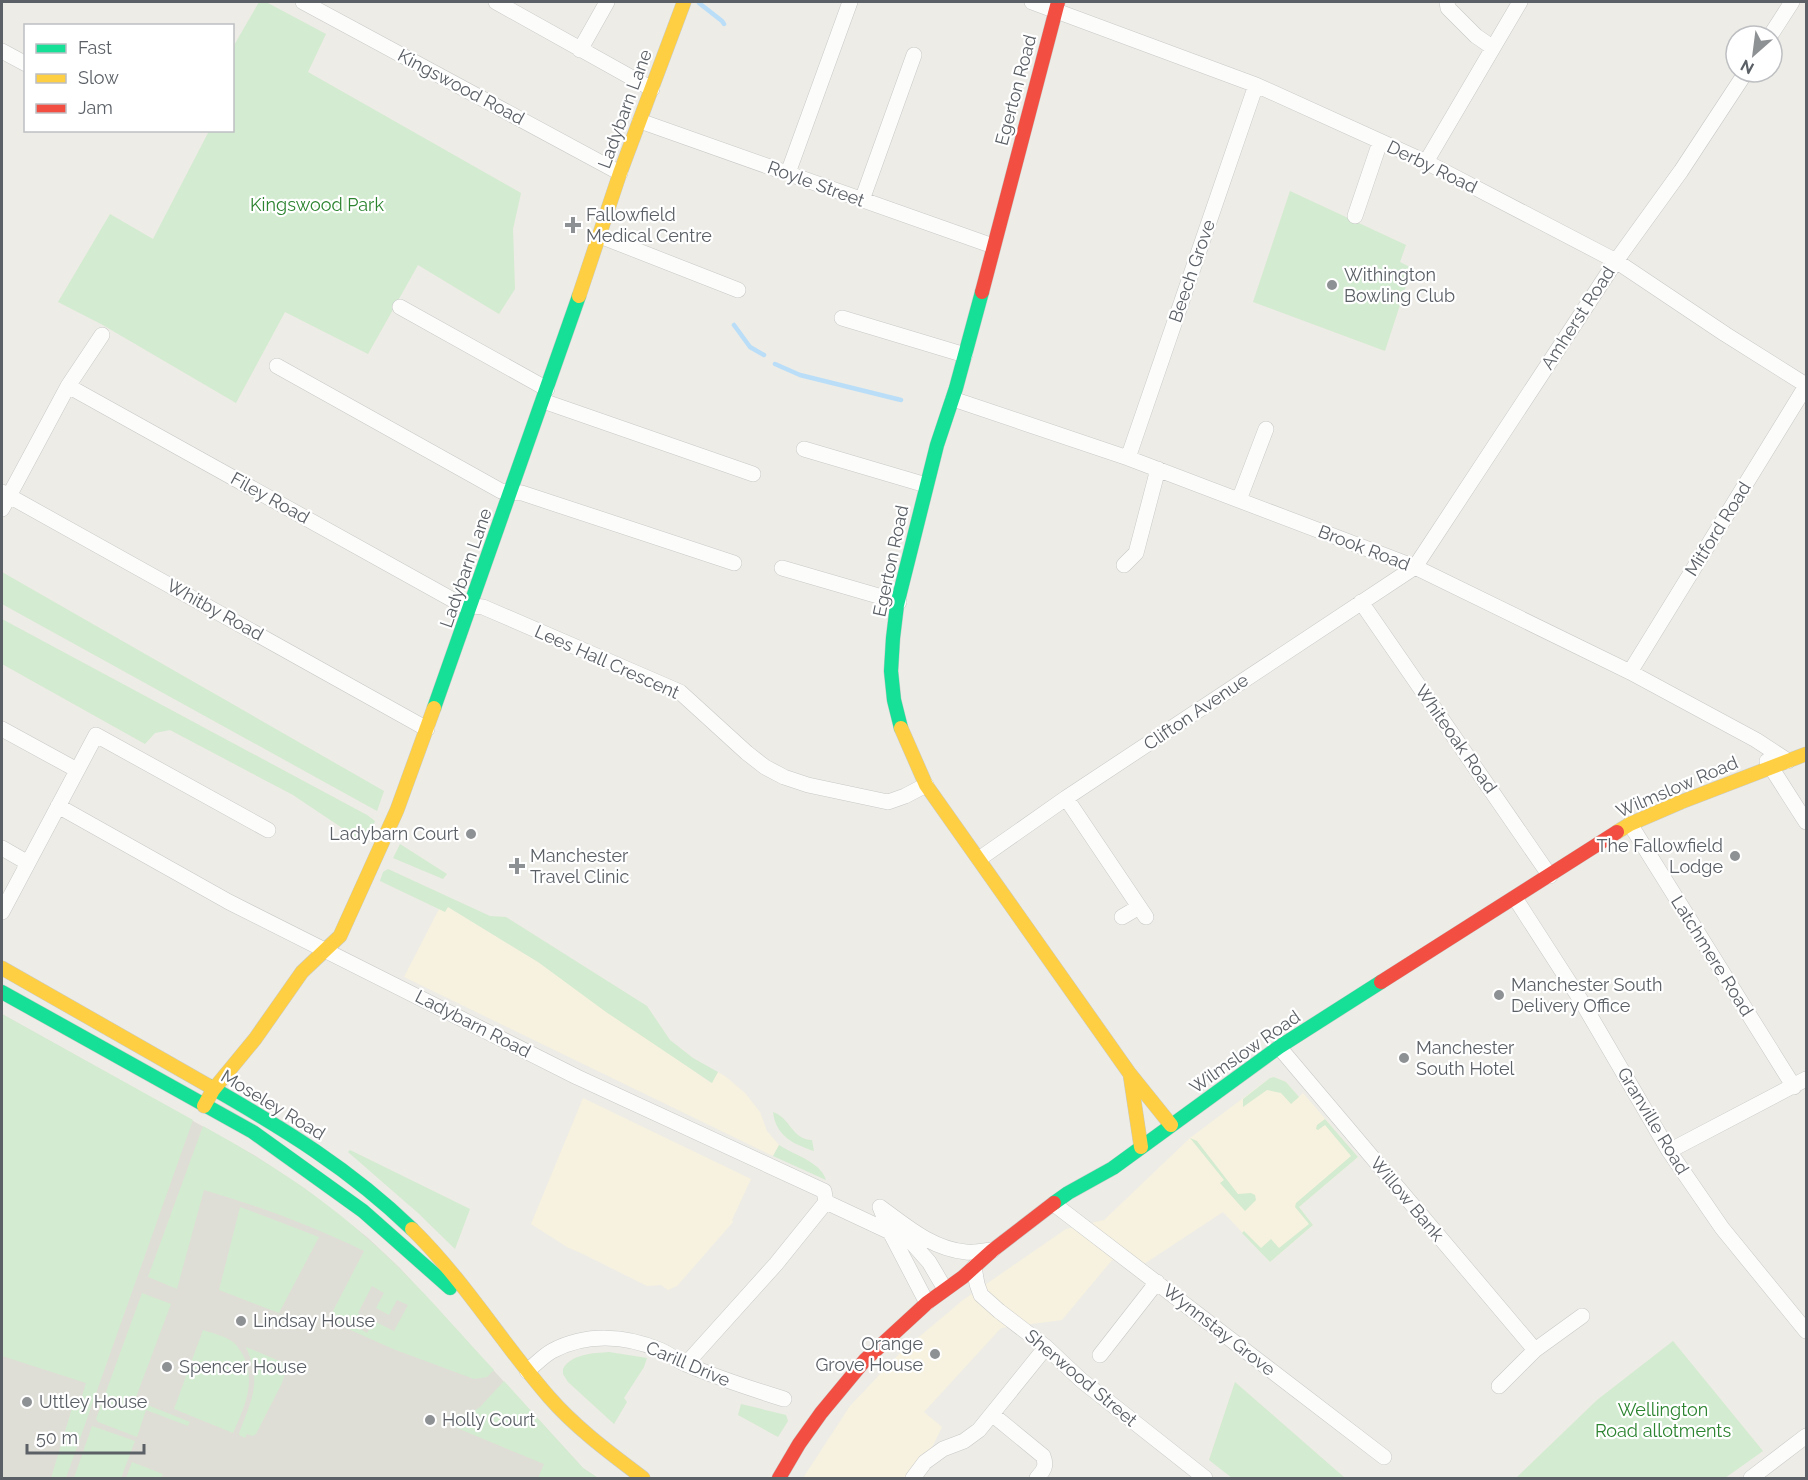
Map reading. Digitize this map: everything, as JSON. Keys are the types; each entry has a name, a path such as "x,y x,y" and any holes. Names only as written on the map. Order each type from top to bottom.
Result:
{"main road":[{"name":"Ladybarn Lane","path":"204,1106 213,1090 255,1039 302,972 340,936 397,810 512,491 620,173 684,2"},
{"name":"Egerton Road","path":"1057,6 953,399 942,426 926,485 899,602 891,666 892,687 895,709 905,745 926,785 1130,1074 1171,1125"},
{"name":"Wilmslow Road","path":"779,1479 799,1444 821,1413 864,1360 945,1289 1068,1193 1113,1168 1279,1047 1630,824 1806,754"},
{"name":"Moseley Road","path":"2,968 309,1146 365,1187 424,1241 550,1398 602,1447 642,1479"},
{"name":"Moseley Road","path":"2,992 253,1132 363,1211 488,1321"},
{"name":"Egerton Road","path":"1130,1074 1141,1148"}],"street":[{"name":"Kingswood Road","path":"303,2 620,173"},
{"path":"499,2 652,89"},
{"path":"580,50 608,2"},
{"path":"788,173 850,2"},
{"name":"Derby Road","path":"1032,2 1057,6 1256,85 1426,162 1616,261 1806,385"},
{"path":"1448,2 1448,8 1476,36 1492,47"},
{"path":"1426,162 1520,2"},
{"path":"1778,24 1792,2"},
{"path":"2,51 24,63"},
{"path":"862,200 914,55"},
{"name":"Amherst Road","path":"1415,567 1616,261 1682,171 1738,84"},
{"name":"Beech Grove","path":"1128,458 1256,85"},
{"name":"Royle Street","path":"640,121 993,246"},
{"path":"1355,216 1380,142"},
{"path":"600,236 738,290"},
{"path":"400,307 545,395 753,474"},
{"path":"842,318 965,355"},
{"path":"4,499 68,387 102,335"},
{"path":"277,366 501,491 512,491 734,562"},
{"name":"Mitford Road","path":"1630,672 1806,385"},
{"name":"Filey Road","path":"68,387 422,584 462,605 472,605"},
{"name":"Brook Road","path":"953,399 1128,458 1415,567 1630,672 1756,740 1788,761"},
{"path":"1239,500 1266,429"},
{"path":"804,449 926,485"},
{"path":"1124,565 1136,553 1158,469"},
{"name":"Whitby Road","path":"4,499 427,729"},
{"name":"Clifton Avenue","path":"979,859 1066,798 1415,567"},
{"path":"782,568 899,602"},
{"name":"Whiteoak Road","path":"1361,602 1550,876"},
{"name":"Lees Hall Crescent","path":"472,605 483,606 680,692 747,753 765,767 784,777 808,785 888,802 906,796 926,785"},
{"path":"2,729 77,770"},
{"path":"2,912 96,735 268,830"},
{"path":"1756,740 1806,822"},
{"path":"1066,798 1142,912 1122,917"},
{"name":"Ladybarn Road","path":"58,806 229,902 578,1077 824,1191 826,1202 890,1232"},
{"name":"Latchmere Road","path":"1630,824 1800,1083"},
{"path":"2,848 28,863"},
{"name":"Granville Road","path":"1515,898 1582,1002 1669,1151 1722,1228 1806,1331"},
{"name":"Willow Bank","path":"1279,1047 1534,1350"},
{"path":"1669,1151 1800,1083"},
{"path":"686,1364 776,1264 826,1202"},
{"name":"Wynnstay Grove","path":"1054,1204 1384,1457"},
{"path":"880,1207 890,1232 927,1304"},
{"path":"880,1207 901,1223 941,1247 967,1252 993,1250"},
{"path":"880,1207 929,1262 945,1289"},
{"name":"Sherwood Street","path":"974,1267 981,1295 1046,1347 1081,1380 1205,1479"},
{"path":"1100,1355 1157,1282"},
{"path":"1499,1386 1534,1350 1582,1316"},
{"name":"Carill Drive","path":"527,1371 551,1352 578,1341 611,1338 633,1341 659,1350 735,1384 784,1399"},
{"path":"913,1479 926,1462 943,1449 964,1441 980,1430 1046,1347"},
{"path":"993,1415 1043,1456 1045,1469 1037,1479"},
{"path":"1759,1476 1806,1436"}],"shaded area":[{"path":"448,907 538,962 711,1083 718,1072 725,1076 745,1093 760,1112 767,1131 779,1145 773,1156 404,977 439,909"},
{"path":"2,1014 254,1155 304,1188 367,1237 400,1268 583,1468 598,1478 2,1478"},
{"path":"1274,1077 1286,1082 1299,1097 1303,1093 1358,1157 1299,1207 1313,1225 1270,1262 1223,1212 1144,1264 1112,1260 1062,1320 1001,1328 924,1412 942,1427 917,1478 803,1478 850,1406 901,1352 963,1300 1066,1229 1104,1220 1190,1138"},
{"path":"583,1098 751,1179 733,1222 677,1286 668,1290 661,1285 647,1286 567,1247 531,1224"}],"green space":[{"name":"Kingswood Park","path":"259,2 266,2 326,34 308,72 521,193 513,229 515,289 499,314 418,265 368,354 285,312 236,403 101,324 58,302 110,214 153,239 208,132 234,132 234,45"},
{"name":"Withington Bowling Club","path":"1290,191 1406,245 1400,262 1412,268 1385,351 1253,302"},
{"path":"2,572 384,791 377,811 2,604"},
{"path":"2,619 367,815 375,821 366,844 293,795 170,730 155,733 145,744 2,664"},
{"path":"400,844 447,874 443,879 393,858"},
{"path":"388,869 490,916 506,917 647,1006 670,1040 693,1058 718,1072 712,1083 606,1012 538,962 448,907 445,912 380,881 383,872"},
{"path":"2,1014 193,1120 66,1478 51,1478 72,1408 80,1402 86,1383 2,1356"},
{"path":"1274,1077 1286,1082 1299,1097 1291,1104 1281,1093 1267,1090 1243,1107 1243,1099"},
{"path":"773,1112 783,1118 800,1136 812,1140 814,1151 787,1138 778,1127"},
{"path":"1325,1119 1358,1157 1299,1207 1313,1225 1270,1262 1242,1233 1244,1231 1261,1248 1271,1239 1279,1248 1309,1224 1295,1207 1296,1203 1351,1156 1325,1125 1316,1129 1317,1125"},
{"path":"203,1126 289,1178 330,1207 385,1254 494,1370 487,1377 474,1379 393,1349 346,1328 337,1322 333,1311 364,1251 286,1217 204,1190 177,1289 148,1277","holes":["372,1286 384,1293 376,1308 389,1315 397,1300 408,1305 394,1331 374,1321 367,1333 355,1326 360,1315 358,1313"]},
{"path":"1190,1138 1197,1141 1238,1194 1255,1195 1256,1200 1245,1211 1220,1183 1224,1180"},
{"path":"779,1145 819,1168 826,1180 773,1156"},
{"path":"350,1150 470,1209 455,1249 418,1213 348,1152"},
{"path":"240,1207 319,1237 279,1313 219,1290"},
{"path":"142,1293 171,1304 135,1400 190,1422 188,1426 146,1410 137,1437 98,1422 96,1419"},
{"path":"203,1330 233,1342 244,1357 247,1367 249,1386 247,1396 233,1433 174,1409"},
{"name":"Wellington Road allotments","path":"1673,1341 1763,1451 1725,1478 1516,1478 1597,1400"},
{"path":"246,1347 282,1362 286,1370 282,1383 256,1434 253,1436 247,1434 245,1438 239,1433 251,1400 254,1381 251,1360"},
{"path":"609,1352 647,1358 644,1367 624,1398 627,1402 614,1424 568,1382 563,1374 563,1369 567,1364 577,1357"},
{"path":"504,1381 583,1468 598,1478 538,1478 544,1464 452,1426 480,1407"},
{"path":"1235,1382 1345,1478 1232,1478 1209,1460"},
{"path":"741,1404 786,1415 788,1421 778,1437 738,1415"},
{"path":"92,1426 135,1441 121,1478 74,1478"},
{"path":"132,1462 163,1474 161,1478 126,1478"}],"waterway":[{"path":"699,3 724,24"},
{"path":"734,325 750,347 764,355"},
{"path":"775,364 800,375 901,400"}],"traffic: fast":[{"path":"901,728 894,700 891,671 897,605 937,445 956,388 982,292"},
{"path":"434,708 579,296"},
{"path":"1054,1203 1113,1168 1279,1047 1381,982"},
{"path":"2,992 253,1132 363,1211 450,1288"},
{"path":"209,1086 315,1151 365,1187 412,1229"}],"traffic: slow":[{"path":"579,296 620,173 684,2"},
{"path":"204,1106 213,1090 255,1039 302,972 340,936 397,810 434,708"},
{"path":"901,728 926,785 1130,1074 1171,1125"},
{"path":"1617,832 1681,802 1806,754"},
{"path":"2,968 209,1086"},
{"path":"1130,1074 1141,1147"},
{"path":"412,1229 449,1269 559,1408 594,1440 643,1478"}],"traffic: jam":[{"path":"982,292 1058,2"},
{"path":"1381,982 1617,832"},
{"path":"779,1478 821,1413 865,1360 927,1303 963,1277 993,1250 1054,1203"}],"place":[{"name":"Fallowfield Medical Centre","path":"573,225"},
{"name":"Withington Bowling Club","path":"1332,285"},
{"name":"Ladybarn Court","path":"471,834"},
{"name":"The Fallowfield Lodge","path":"1735,856"},
{"name":"Manchester Travel Clinic","path":"517,866"},
{"name":"Manchester South Delivery Office","path":"1499,995"},
{"name":"Manchester South Hotel","path":"1404,1058"},
{"name":"Lindsay House","path":"241,1321"},
{"name":"Orange Grove House","path":"935,1354"},
{"name":"Spencer House","path":"167,1367"},
{"name":"Uttley House","path":"27,1402"},
{"name":"Holly Court","path":"430,1420"}]}
